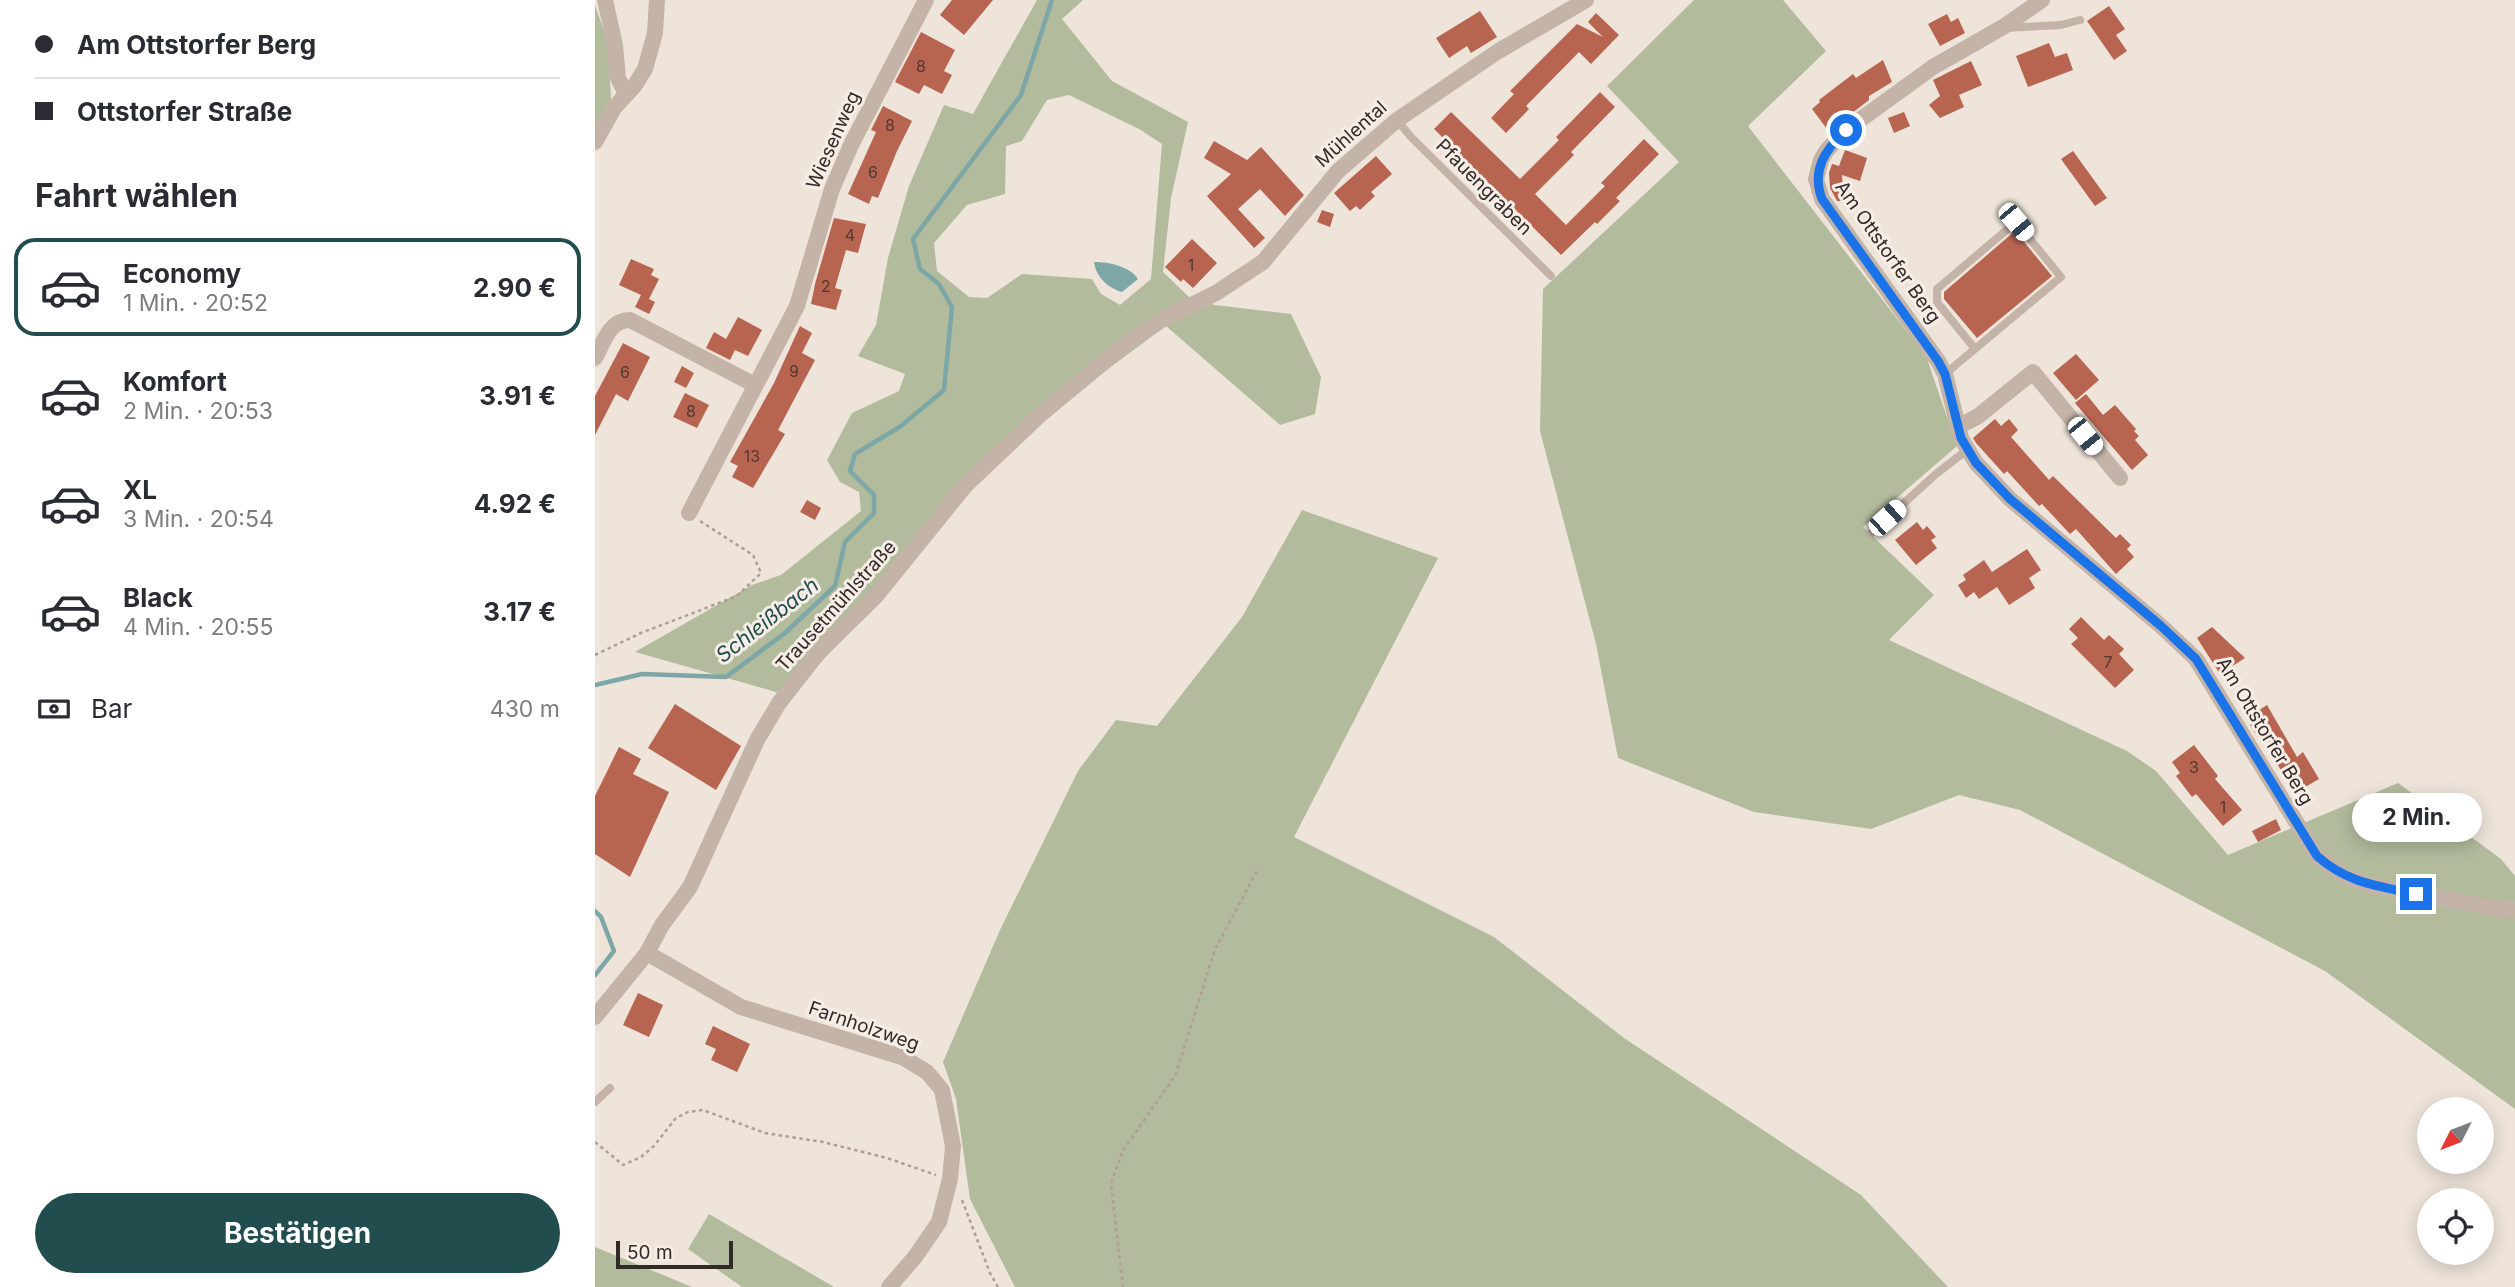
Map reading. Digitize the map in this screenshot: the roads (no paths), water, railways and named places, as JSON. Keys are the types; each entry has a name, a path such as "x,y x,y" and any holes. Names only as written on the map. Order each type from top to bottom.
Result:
{"street":[{"path":"605,0 615,45 618,78 627,94"},
{"path":"595,142 614,108 640,79 655,33 657,0"},
{"name":"Wiesenweg","path":"689,513 797,306 832,189 851,145 926,0"},
{"name":"Mühlental","path":"1163,319 1216,293 1263,262 1338,171 1397,120 1497,52 1586,0"},
{"name":"Am Ottstorfer Berg","path":"2042,0 2003,27 1933,66 1846,130 1827,150 1818,169 1817,179 1822,199 1927,344 1945,374 1957,427 1966,450 2010,499 2153,618 2196,659 2249,741 2317,856 2344,876 2366,884 2515,910"},
{"name":"Trausetmühlstraße","path":"595,1017 647,953 662,925 690,887 757,740 779,704 818,653 876,596 965,486 1061,398 1128,342 1163,319"},
{"path":"595,358 611,327 620,320 630,320 755,385"},
{"path":"1957,427 1977,417 2033,372 2120,478"},
{"name":"Farnholzweg","path":"647,953 741,1007 902,1057 927,1072 942,1090 953,1146 950,1180 939,1222 915,1257 889,1287"}],"lane":[{"path":"2003,27 2013,29 2061,25 2080,20"},
{"name":"Pfauengraben","path":"1397,120 1551,276"},
{"path":"1945,374 1975,349 2061,277 2016,222 1937,289 1937,302 1975,349"},
{"path":"1871,533 1966,450"},
{"path":"595,1102 610,1088"}],"water":[{"path":"1094,262 1118,266 1138,279 1122,292 1108,285 1100,277"}],"waterway":[{"name":"Schleißbach","path":"595,685 642,674 726,677 785,633 835,586 845,542 874,513 874,495 850,471 855,454 901,426 944,390 952,307 939,284 920,269 913,239 1021,95 1052,0"},
{"name":"Schleißbach","path":"595,911 601,917 614,951 595,975"}]}
